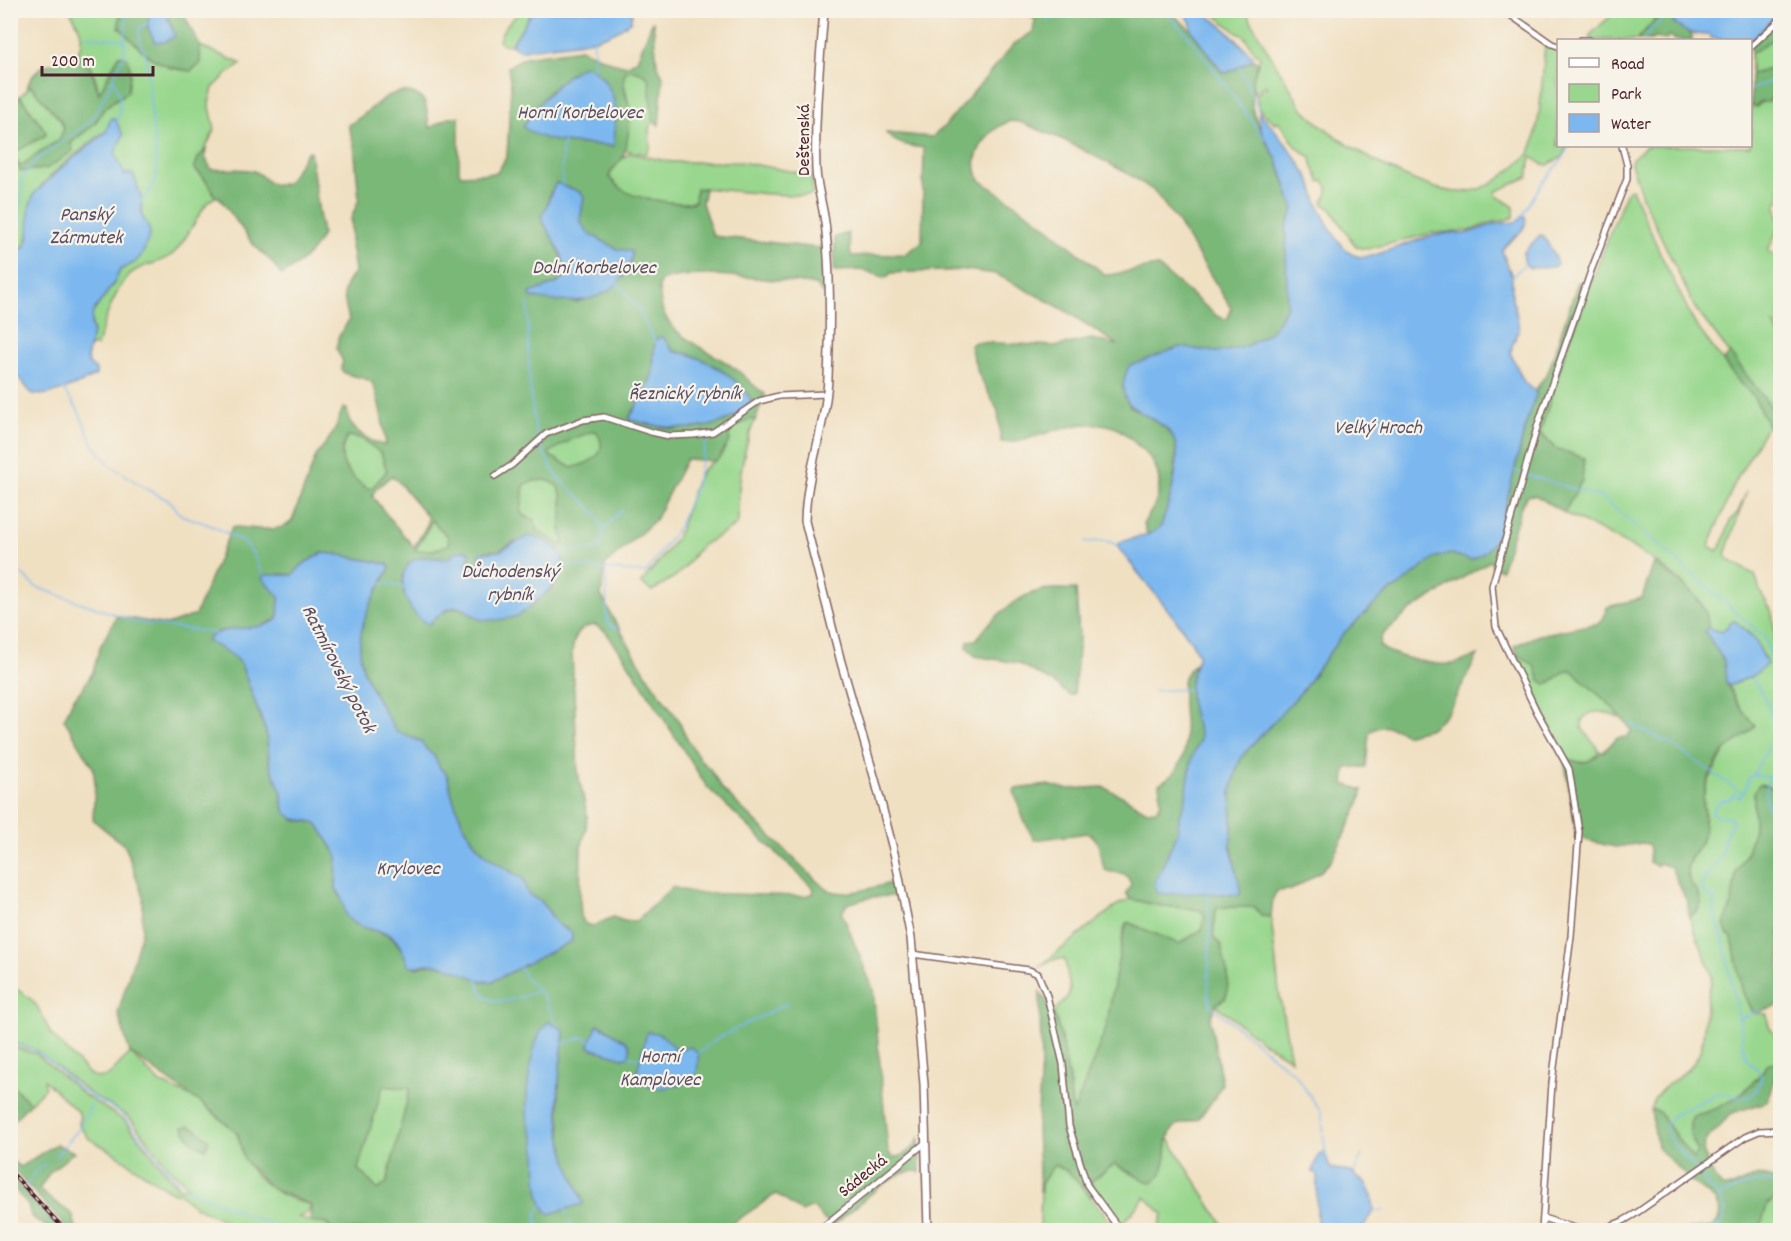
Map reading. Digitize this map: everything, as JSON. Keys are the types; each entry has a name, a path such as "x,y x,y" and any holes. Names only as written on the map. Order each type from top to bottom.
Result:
{"main road":[{"name":"Deštenská","path":"824,10 817,98 816,173 826,229 829,268 826,394 805,500 805,521 895,858 912,954 924,1084 928,1230"}],"street":[{"path":"1503,10 1557,46"},
{"path":"1752,45 1780,20"},
{"path":"1542,1230 1552,1083 1571,936 1579,832 1569,769 1537,712 1496,627 1492,586 1538,424 1592,268 1627,179 1627,165 1622,147"},
{"path":"495,476 518,460 546,435 583,420 604,417 669,436 694,435 713,432 759,401 779,396 826,394"},
{"path":"912,954 1029,970 1038,974 1047,996 1063,1064 1069,1126 1087,1185 1120,1230"},
{"path":"1543,1218 1581,1230 1608,1227 1635,1214 1745,1137 1759,1131 1780,1130"},
{"name":"Sádecká","path":"819,1230 925,1143"}],"green space":[{"path":"70,11 120,11 119,27 169,68 191,71 200,64 200,46 242,64 213,88 209,103 215,129 195,169 212,188 215,197 207,203 174,253 129,275 111,305 97,347 94,345 88,348 93,332 91,317 93,312 114,283 120,270 134,263 149,228 142,216 141,197 125,175 115,153 123,135 106,132 101,134 41,186 32,199 26,242 11,261 11,158 17,162 13,156 17,150 45,135 43,127 20,96 31,86 61,121 64,129 59,140 36,154 20,167 20,171 46,169 71,143 95,123 104,109 128,91 120,56 103,89 98,92 92,71 76,55 81,38 79,27"},
{"path":"120,11 149,11 148,28 155,42 173,29 165,11 182,11 200,46 200,64 190,71 158,62 150,57 119,27"},
{"path":"522,11 535,11 511,45 503,44 499,41 502,32"},
{"path":"1025,11 1169,11 1191,30 1222,72 1227,73 1252,60 1258,62 1252,82 1252,108 1261,133 1277,160 1294,209 1286,228 1287,307 1272,331 1247,346 1232,350 1216,352 1180,347 1152,358 1129,405 1166,429 1174,439 1176,446 1173,482 1165,518 1156,531 1149,534 1147,534 1144,523 1155,504 1159,482 1153,462 1143,450 1118,429 1100,424 1071,426 1029,438 1001,442 998,411 978,373 970,346 975,342 1058,346 1091,339 1118,345 1063,309 996,274 966,270 891,273 886,278 863,270 834,271 835,237 848,233 851,256 905,254 922,242 924,148 908,146 886,133 932,137 944,127 1014,44 1033,32 1035,20","holes":["1010,121 1020,122 1064,140 1127,173 1154,191 1177,221 1231,308 1228,318 1217,316 1157,266 1104,274 1042,223 980,180 976,171 976,162 987,137"]},
{"path":"1210,11 1246,11 1300,105 1331,132 1375,161 1400,174 1423,184 1462,192 1477,190 1496,181 1530,152 1539,116 1545,44 1557,50 1557,147 1567,147 1562,157 1548,165 1542,164 1531,156 1528,177 1495,192 1497,196 1514,207 1514,217 1469,231 1432,233 1368,249 1356,247 1331,209 1323,204 1328,187 1323,181 1320,182 1311,157 1296,146 1278,121 1275,123 1260,110 1256,95 1267,87 1265,85 1254,93 1252,82 1260,57 1244,35 1239,34"},
{"path":"1616,11 1656,11 1657,17 1638,39 1592,39 1589,36"},
{"path":"1656,11 1666,11 1673,22 1692,35 1692,39 1674,39 1669,35 1667,39 1638,39 1657,18"},
{"path":"1780,11 1780,39 1767,43 1752,52 1752,40"},
{"path":"653,20 657,65 663,76 659,125 653,121 649,80 639,72 626,71 623,82 630,112 629,132 623,155 609,177 629,193 647,199 669,202 695,202 696,189 705,188 702,203 713,236 819,248 823,241 826,285 822,293 817,286 811,284 734,276 692,275 661,281 659,288 662,309 676,331 733,367 765,394 755,421 751,419 727,431 730,440 720,457 715,461 686,459 655,520 605,565 601,595 650,680 678,719 701,761 710,769 723,790 821,885 836,892 855,892 891,883 892,874 896,900 894,896 871,897 847,904 842,913 873,989 888,1152 893,1157 905,1153 916,1144 919,1136 920,1172 910,1171 887,1182 834,1225 823,1219 813,1207 802,1212 776,1194 727,1227 730,1230 332,1230 327,1224 310,1222 311,1205 271,1188 244,1160 238,1134 235,1131 207,1107 130,1053 118,1013 142,931 143,896 125,846 93,820 95,783 93,767 64,719 74,698 93,672 100,647 117,616 167,625 195,615 232,527 272,529 292,521 316,456 334,432 343,408 347,409 350,422 357,431 372,441 386,445 381,411 373,385 367,379 343,372 341,367 343,362 337,349 338,338 349,320 344,290 355,271 351,245 351,219 359,199 354,144 348,125 394,93 413,93 424,101 430,128 450,117 459,117 459,172 461,175 497,173 507,156 511,87 508,67 525,57 581,49 627,66 637,60","holes":["605,83 615,107 614,146 551,140 535,133 526,122 550,91","556,184 583,202 580,221 588,233 617,249 624,276 606,292 577,302 531,297 565,277 564,264 543,222 550,193","663,337 673,351 692,355 718,368 713,425 672,429 629,419 652,376 654,347 657,338","597,432 600,452 585,464 572,468 550,456 549,453 576,438","351,436 362,439 381,453 387,471 371,489 357,481 345,467 343,447 347,437","391,476 428,517 427,525 414,547 372,496 376,489","544,480 557,486 562,497 561,528 564,544 558,544 541,533 534,520 521,513 524,485","432,520 448,537 449,544 434,550 415,551","514,542 558,550 563,559 560,574 544,595 532,602 504,611 476,617 462,609 451,608 429,624 404,595 404,583 421,557 449,559 466,550 469,552 467,567 475,573 481,565 479,557 486,551 499,551","322,553 387,564 390,568 370,604 362,629 360,656 365,676 396,732 420,741 447,775 462,822 476,845 488,857 523,879 528,894 542,902 558,925 567,929 520,967 491,982 484,982 453,968 430,963 418,968 409,965 401,949 390,936 379,933 343,902 336,888 337,855 319,826 314,822 294,820 282,803 282,793 270,765 266,732 241,664 232,655 207,640 218,632 259,627 278,619 279,597 263,579 281,574 293,575 303,564","595,625 605,631 627,661 707,787 814,889 813,894 803,896 695,893 672,887 635,922 613,917 593,926 585,924 581,916 580,902 581,848 587,815 578,772 572,653 575,638 580,631","602,1025 616,1036 623,1058 590,1048 589,1044","563,1029 559,1097 562,1138 566,1158 582,1197 565,1209 549,1214 532,1129 528,1122 528,1092","383,1086 410,1089 387,1182 378,1190 358,1169"]},
{"path":"1780,39 1780,67 1752,74 1752,52"},
{"path":"76,55 90,67 99,93 119,55 126,57 130,70 128,92 104,109 95,123 71,143 73,151 46,169 20,171 16,161 11,158 11,105 20,96 46,132 46,135 15,152 13,156 20,166 59,140 64,129 61,121 31,86 27,87 31,78 40,68"},
{"path":"1780,67 1780,88 1774,92 1769,102 1760,102 1756,107 1752,105 1752,74"},
{"path":"629,70 643,73 649,80 653,121 649,129 650,147 646,154 625,150 630,116 623,78 624,73"},
{"path":"1780,88 1780,199 1776,205 1780,226 1768,250 1772,254 1780,253 1780,334 1777,326 1773,324 1780,337 1780,405 1773,410 1695,308 1643,199 1631,163 1632,159 1645,147 1752,147 1752,105 1758,106"},
{"path":"206,149 205,157 211,169 254,171 276,185 288,182 307,152 310,151 322,234 315,247 305,258 281,275 272,262 253,244 219,197 215,197 204,178 194,169 198,158"},
{"path":"629,153 671,162 741,162 811,175 813,194 778,195 701,188 696,189 696,200 690,202 648,199 622,190 609,177 617,163"},
{"path":"1632,189 1695,324 1737,380 1753,396 1768,425 1735,482 1709,546 1717,551 1723,543 1730,521 1738,512 1747,491 1725,554 1729,560 1755,575 1760,591 1772,612 1780,671 1780,790 1760,784 1754,793 1754,829 1746,855 1736,872 1732,903 1724,925 1732,937 1742,990 1751,1011 1767,1014 1770,1028 1779,1040 1780,1053 1777,1064 1769,1064 1736,1098 1717,1108 1693,1116 1690,1129 1698,1151 1694,1160 1658,1111 1651,1110 1657,1095 1696,1060 1702,1043 1712,978 1689,917 1698,911 1698,893 1691,884 1687,870 1691,858 1702,841 1705,813 1703,798 1707,784 1725,751 1755,726 1737,703 1729,686 1752,676 1753,637 1735,621 1722,632 1708,628 1703,606 1675,577 1639,552 1564,513 1582,480 1584,458 1555,448 1540,433 1574,327 1621,205 1627,191"},
{"path":"1578,282 1587,295 1565,353 1540,433 1555,448 1584,458 1582,480 1564,513 1535,495 1527,496 1522,504 1501,570 1492,566 1491,561 1488,562 1411,610 1382,635 1379,645 1384,649 1425,662 1452,664 1478,655 1448,712 1431,728 1405,735 1397,729 1387,727 1377,728 1369,733 1366,767 1346,768 1344,784 1363,790 1358,807 1331,861 1319,873 1300,885 1290,890 1277,891 1273,898 1271,917 1261,916 1255,907 1216,909 1213,937 1221,945 1228,975 1227,994 1216,1004 1210,1019 1222,1084 1214,1099 1198,1119 1177,1125 1172,1130 1167,1141 1161,1176 1152,1182 1146,1181 1115,1164 1091,1181 1097,1193 1090,1196 1068,1171 1054,1165 1041,1184 1040,1192 1037,1129 1041,1063 1040,992 1054,1015 1059,1030 1074,1111 1106,1028 1127,922 1179,944 1203,929 1204,914 1200,910 1156,905 1130,899 1126,893 1131,885 1129,879 1124,874 1105,870 1096,839 1088,833 1034,840 1023,818 1014,791 1047,785 1067,789 1103,787 1147,811 1156,810 1161,803 1159,784 1172,775 1180,765 1184,754 1183,680 1196,662 1191,690 1195,720 1201,737 1192,758 1185,803 1179,816 1178,832 1155,882 1207,893 1239,895 1230,844 1231,792 1237,767 1243,755 1301,692 1342,635 1383,596 1436,557 1451,554 1471,559 1499,532 1528,416 1536,395 1535,391 1549,370"},
{"path":"1730,353 1773,410 1780,405 1780,448 1753,396 1723,361"},
{"path":"754,419 754,422 741,471 738,522 734,527 704,544 676,576 652,591 641,583 676,538 700,474 715,461 729,436 726,431"},
{"path":"594,431 601,440 602,447 596,457 585,464 572,468 550,456 549,453 559,446"},
{"path":"347,437 362,439 381,453 387,471 371,489 353,477 343,462 343,447"},
{"path":"544,480 557,486 562,497 561,528 564,545 546,538 539,531 535,522 521,513 524,485"},
{"path":"432,520 448,537 449,544 434,550 414,551 425,535"},
{"path":"1654,563 1684,586 1703,607 1708,619 1707,629 1724,661 1727,685 1737,703 1755,726 1723,753 1707,782 1703,800 1703,837 1689,861 1687,870 1691,884 1701,900 1697,911 1689,917 1688,904 1671,867 1659,863 1657,866 1649,862 1648,844 1616,847 1586,840 1576,831 1564,757 1578,762 1588,762 1603,752 1617,738 1627,737 1632,730 1608,703 1571,670 1545,684 1540,680 1534,665 1516,653 1514,646 1539,635 1600,623 1607,607 1642,598"},
{"path":"1076,589 1079,638 1074,694 1069,695 1054,683 1018,663 975,656 967,647 968,641 976,640 997,616 1014,602 1043,590"},
{"path":"1516,653 1534,665 1540,680 1550,683 1571,670 1622,718 1596,712 1586,715 1582,720 1582,728 1600,752 1592,760 1578,762 1564,757"},
{"path":"1759,784 1780,790 1780,1005 1754,1013 1742,990 1732,937 1727,934 1724,925 1732,903 1736,872 1746,855 1754,829 1754,793"},
{"path":"1130,899 1156,905 1200,910 1204,914 1203,929 1179,944 1130,923 1125,925 1106,1028 1075,1110 1072,1111 1070,1085 1054,1012 1068,996 1070,990 1065,959 1056,959 1039,967 1117,905"},
{"path":"1218,907 1255,907 1261,916 1271,917 1279,992 1291,1060 1261,1041 1216,1004 1225,999 1228,975 1213,937"},
{"path":"11,985 32,1000 51,1034 89,1074 97,1078 108,1076 130,1053 160,1083 196,1099 235,1131 249,1166 263,1182 291,1199 311,1205 308,1213 298,1217 310,1222 327,1224 332,1230 240,1230 202,1210 186,1200 180,1193 174,1193 165,1188 88,1138 79,1124 78,1112 44,1080 45,1088 30,1103 11,1084 10,1046 37,1054 83,1094 124,1120 180,1189 188,1186 170,1169 129,1117 93,1096 37,1051 11,1042"},
{"path":"1769,1063 1777,1064 1774,1083 1767,1102 1732,1113 1705,1141 1703,1151 1714,1177 1722,1187 1733,1187 1758,1175 1780,1181 1780,1200 1768,1203 1759,1230 1686,1230 1712,1227 1718,1221 1720,1213 1715,1200 1690,1180 1657,1147 1651,1110 1658,1111 1694,1159 1698,1151 1690,1129 1693,1116 1717,1108 1745,1091"},
{"path":"10,1084 30,1103 11,1123 10,1123"},
{"path":"383,1085 410,1089 387,1182 378,1190 358,1168"},
{"path":"189,1126 208,1139 205,1148 194,1143 189,1137 183,1127"},
{"path":"1169,1139 1226,1230 1158,1230 1163,1214 1145,1197 1122,1224 1118,1223 1091,1184 1090,1182 1115,1164 1136,1176"},
{"path":"56,1144 74,1152 50,1172 39,1189 72,1214 77,1230 69,1230 11,1167 10,1159 20,1167"},
{"path":"1053,1165 1068,1171 1104,1213 1115,1230 1040,1230 1041,1184"},
{"path":"10,1176 61,1230 51,1230 31,1216 28,1205 11,1185"},
{"path":"1774,1200 1780,1200 1780,1230 1759,1230 1766,1207"}],"water":[{"path":"632,10 631,21 607,35 593,40 520,51 511,45 535,11"},
{"path":"1191,10 1199,11 1216,21 1253,57 1252,60 1227,73 1222,72 1191,30 1191,23 1186,15"},
{"path":"149,11 165,11 175,36 165,42 155,42 148,28"},
{"path":"1666,11 1780,11 1752,40 1711,38 1710,35 1695,34 1684,30 1674,23"},
{"name":"Horní Korbelovec","path":"584,66 591,68 602,77 613,98 616,112 614,146 555,141 543,138 523,127 550,92"},
{"name":"Velký Hroch","path":"1259,112 1299,162 1310,180 1316,200 1332,231 1346,249 1355,256 1372,256 1430,236 1450,233 1466,234 1494,224 1516,222 1525,216 1524,227 1502,251 1512,277 1512,301 1519,330 1511,354 1524,382 1535,391 1536,395 1528,416 1499,532 1491,546 1471,560 1451,554 1436,557 1383,596 1342,635 1301,692 1243,755 1237,767 1231,792 1230,844 1241,892 1239,895 1163,894 1156,892 1155,882 1178,832 1179,816 1185,803 1192,758 1201,737 1190,693 1191,678 1198,656 1187,635 1118,547 1120,542 1152,533 1161,526 1174,482 1177,458 1174,439 1167,429 1129,404 1124,395 1123,383 1129,366 1180,347 1216,352 1247,346 1272,331 1287,307 1286,228 1294,209 1282,172 1262,131"},
{"name":"Panský Zármutek","path":"111,118 115,119 123,135 115,153 125,175 130,173 134,176 141,197 142,216 150,234 142,255 134,263 120,270 114,283 93,312 91,324 93,332 87,358 89,364 96,370 96,375 73,386 38,395 31,393 11,368 11,261 28,239 29,208 34,194 61,168 106,132"},
{"name":"Dolní Korbelovec","path":"556,183 580,192 584,196 580,221 588,233 617,249 631,251 630,263 620,281 610,290 598,296 571,301 531,297 530,293 558,283 565,277 561,253 541,216"},
{"path":"1540,235 1544,236 1555,256 1557,263 1554,267 1530,268 1525,264 1523,253"},
{"name":"Řeznický rybník","path":"663,337 673,351 689,354 725,373 752,401 739,413 710,426 677,428 629,419 651,378 655,342 657,338"},
{"name":"Důchodenský rybník","path":"529,536 545,541 558,550 563,561 562,569 558,580 551,588 517,616 499,620 484,620 463,608 456,607 445,611 429,624 421,620 409,605 405,596 403,576 412,561 425,557 449,559 455,552 466,550 470,552 467,567 475,573 481,565 479,553 499,551"},
{"name":"Krylovec","path":"322,553 387,564 390,568 371,604 362,629 360,655 369,684 396,732 420,741 447,775 462,822 476,845 488,857 523,879 528,894 542,902 558,925 572,933 572,941 491,982 476,979 439,965 408,965 394,938 386,933 360,926 346,916 341,896 336,888 337,855 319,826 313,822 294,819 286,813 282,803 282,793 270,765 266,732 241,664 232,655 206,640 223,631 260,626 278,619 279,597 262,575 293,575 303,564"},
{"path":"1735,621 1755,639 1767,664 1754,675 1729,686 1726,682 1724,661 1705,631 1708,628 1722,632 1731,622"},
{"path":"548,1022 563,1029 564,1034 559,1081 560,1129 567,1160 583,1204 549,1214 540,1200 535,1142 527,1110 528,1083 533,1053 542,1029"},
{"path":"598,1024 627,1042 630,1047 629,1056 623,1058 590,1048 589,1044"},
{"name":"Horní Kamplovec","path":"647,1032 663,1036 675,1050 691,1047 698,1053 695,1076 687,1082 661,1088 650,1087 640,1080 636,1075"},
{"path":"1325,1152 1330,1168 1354,1173 1356,1177 1365,1182 1372,1196 1374,1211 1362,1230 1320,1230 1321,1225 1317,1224 1317,1174 1312,1172 1318,1156"}],"waterway":[{"name":"Ratmírovský potok","path":"117,122 120,100 113,79 124,55 127,10"},
{"path":"1047,20 1072,16 1081,10"},
{"path":"1164,10 1190,38 1265,139"},
{"path":"1178,10 1188,16"},
{"path":"1645,39 1651,29 1660,22 1659,10"},
{"path":"140,202 151,189 157,172 146,55 140,42 139,27 148,23"},
{"path":"86,36 124,40"},
{"path":"594,39 594,68"},
{"path":"1238,65 1259,112"},
{"path":"1752,89 1780,77"},
{"path":"10,245 19,233 23,175 38,159 93,118 113,80"},
{"path":"562,188 564,142"},
{"path":"1520,219 1568,147"},
{"path":"1512,277 1525,264"},
{"path":"616,282 639,309 656,343"},
{"path":"528,304 530,389 538,438"},
{"name":"Ratmírovský potok","path":"63,389 78,410 93,444 109,464 146,489 170,501 181,515 215,527 245,543 263,576"},
{"path":"1776,415 1780,412"},
{"path":"564,565 646,573 679,526 696,484 708,435"},
{"path":"539,442 557,476 590,508 602,526 599,549 564,551 561,555"},
{"path":"1514,471 1522,473"},
{"path":"1527,475 1601,497 1664,549 1765,638 1780,687"},
{"path":"604,530 621,510"},
{"path":"1085,542 1107,541 1117,545"},
{"path":"10,564 36,587 134,621 216,634"},
{"path":"606,571 607,621 612,627 617,628"},
{"path":"380,584 387,583 405,588"},
{"path":"1752,677 1765,699 1774,726 1772,742 1754,775"},
{"path":"1154,691 1189,689"},
{"path":"1631,724 1674,746 1742,793"},
{"path":"1773,780 1780,772"},
{"path":"1704,1230 1720,1225 1726,1210 1716,1192 1708,1188 1698,1172 1677,1149 1666,1125 1672,1116 1719,1093 1749,1097 1761,1079 1759,1071 1749,1062 1744,1052 1723,939 1713,908 1715,899 1701,889 1706,877 1719,859 1727,831 1733,821 1731,818 1713,815 1712,812 1719,801 1729,800 1733,795 1740,797 1752,775 1765,776 1780,782"},
{"path":"1768,779 1766,801 1771,812"},
{"path":"1207,893 1210,922 1208,995 1211,1006 1295,1074 1321,1112 1326,1157"},
{"name":"Ratmírovský potok","path":"520,967 525,977 542,994 557,1025"},
{"path":"477,978 486,997 493,1000 510,1000 538,991"},
{"path":"697,1054 718,1038 788,1003"},
{"path":"1739,1019 1760,1010"},
{"path":"562,1044 583,1037 591,1041"},
{"path":"10,1043 44,1056 80,1089 122,1114 185,1188 283,1230"},
{"path":"629,1056 639,1058"},
{"path":"55,1157 78,1130 94,1100"},
{"path":"1354,1173 1362,1155"},
{"path":"32,1177 46,1163"},
{"path":"25,1187 30,1181"},
{"path":"1719,1196 1742,1186 1756,1183 1780,1184"},
{"path":"542,1205 536,1215 538,1226 541,1229 556,1227 571,1229"},
{"name":"Ratmírovský potok","path":"566,1209 567,1215"},
{"path":"1374,1211 1384,1211"},
{"name":"Ratmírovský potok","path":"569,1221 573,1230"},
{"path":"1634,1228 1641,1230"}],"railway":[{"path":"10,1171 65,1230"}]}
